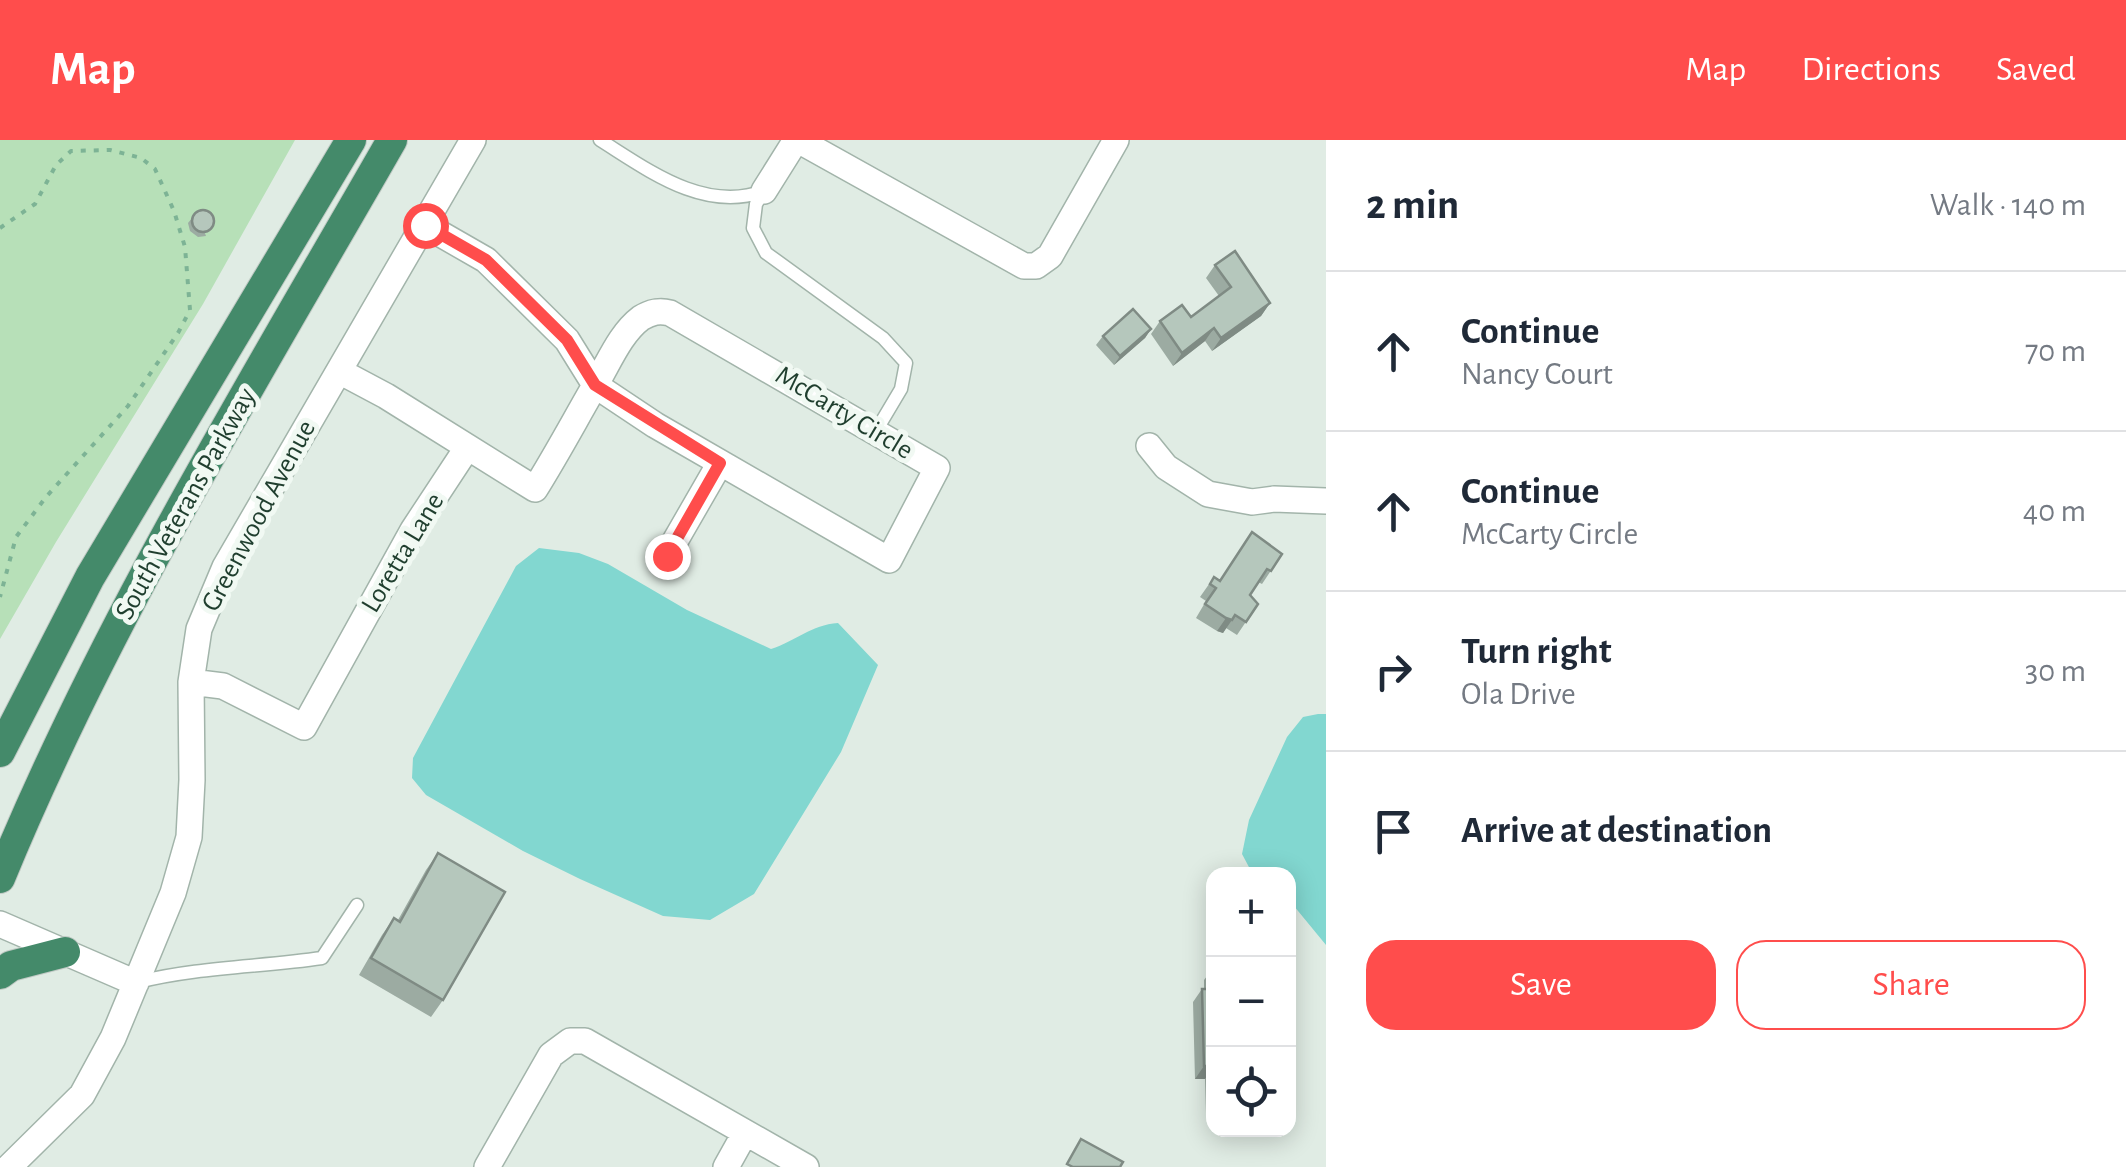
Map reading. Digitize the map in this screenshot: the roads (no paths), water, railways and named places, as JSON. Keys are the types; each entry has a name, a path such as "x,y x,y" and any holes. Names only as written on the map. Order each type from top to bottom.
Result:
{"highway":[{"name":"South Veterans Parkway","path":"0,752 90,577 351,140"},
{"name":"South Veterans Parkway","path":"0,878 39,787 122,616 392,140"},
{"path":"0,974 10,966 65,952"}],"street":[{"name":"Greenwood Avenue","path":"9,1167 82,1095 113,1038 173,893 189,837 190,682 199,630 226,567 473,140"},
{"path":"764,191 797,140 1024,266 1036,266 1050,256 1112,141"},
{"path":"339,371 535,490 595,385 567,340 486,260 425,225"},
{"name":"McCarty Circle","path":"664,311 937,468 889,560 720,463 595,385 634,325 645,315 664,311"},
{"path":"1148,446 1166,467 1208,494 1252,502 1326,501"},
{"name":"Loretta Lane","path":"190,682 223,686 304,727 412,530 467,448"},
{"path":"667,556 720,463"},
{"path":"0,924 136,983"},
{"path":"487,1167 551,1056 570,1041 593,1043 806,1167"},
{"path":"726,1167 745,1133"}],"lane":[{"path":"600,140 674,186 744,198 764,191"},
{"path":"764,191 756,204 753,228 766,253 883,338 906,363 901,389 876,431"},
{"path":"136,983 181,971 250,968 322,958 357,905"}],"water":[{"path":"539,548 579,553 608,564 687,610 771,649 838,623 878,665 841,752 754,894 710,920 663,916 580,879 426,795 412,778 413,758 516,566"},
{"path":"1326,714 1326,945 1296,909 1296,867 1249,867 1242,854 1249,820 1287,737 1303,717"}]}
